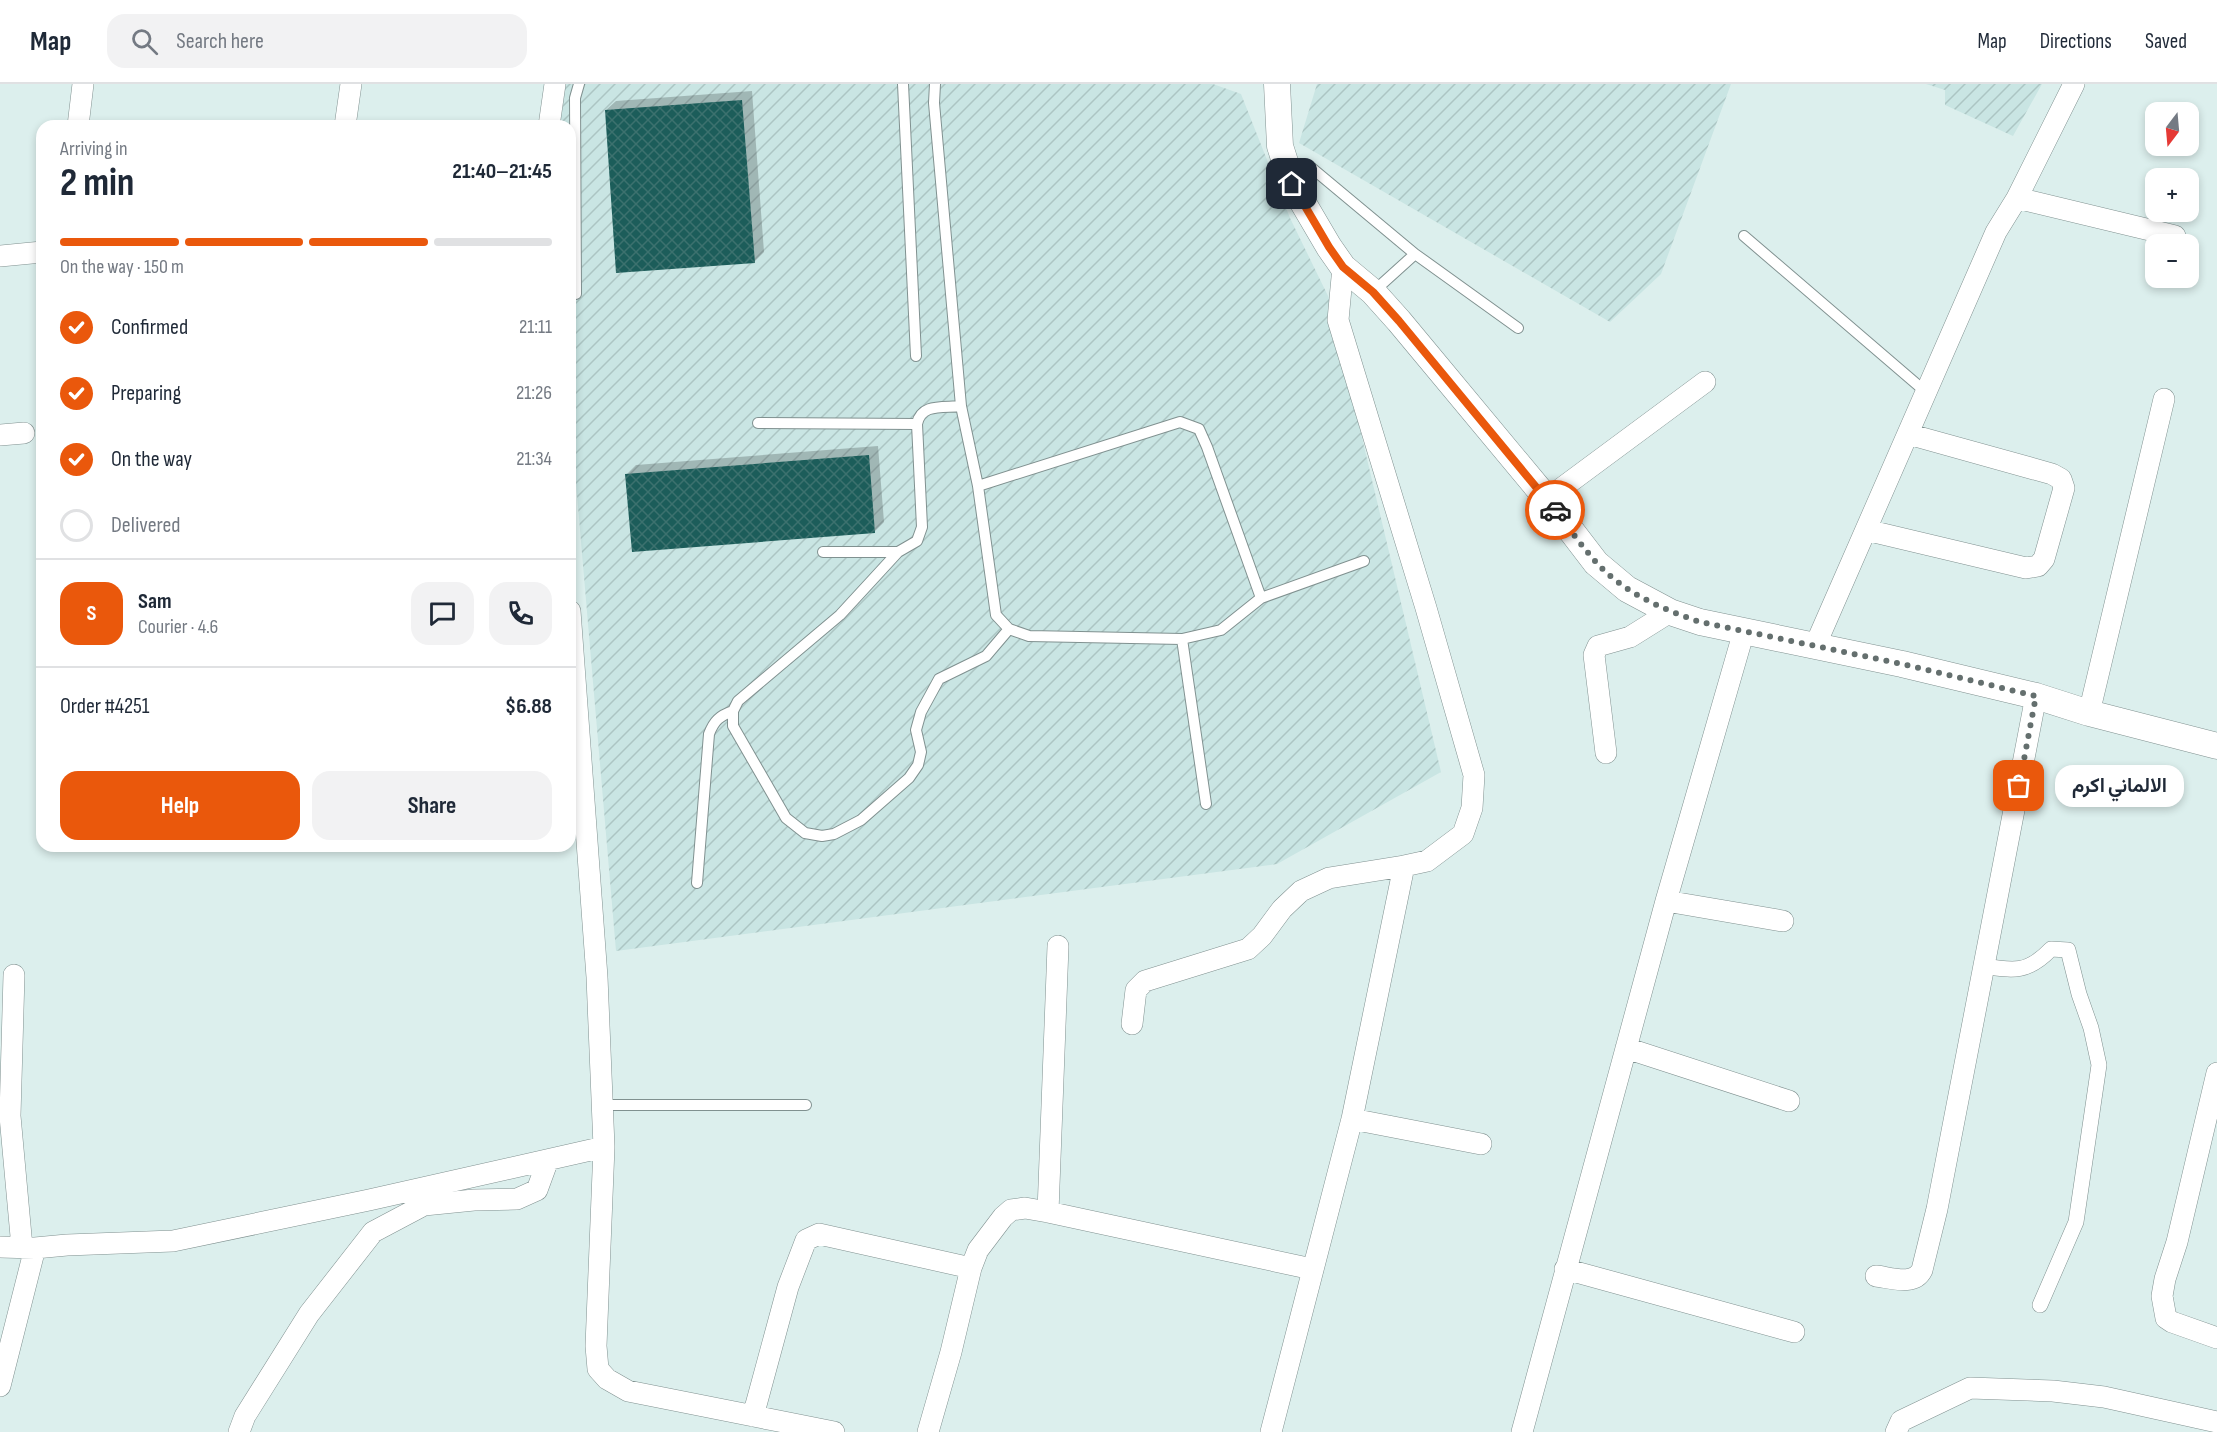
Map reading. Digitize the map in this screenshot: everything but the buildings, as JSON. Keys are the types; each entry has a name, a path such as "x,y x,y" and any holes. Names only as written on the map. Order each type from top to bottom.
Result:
{"street":[{"path":"79,120 83,84"},
{"path":"346,120 351,84"},
{"path":"550,120 555,84"},
{"path":"1277,84 1280,146 1292,184 1329,247 1343,267 1373,292 1546,499 1596,563 1627,589 1671,612 1700,622 1902,664 2036,696 2089,713 2217,746"},
{"path":"1815,646 1908,434 1928,394 1996,232 2017,198 2074,84"},
{"path":"2017,198 2167,234"},
{"path":"0,256 36,253"},
{"path":"1132,1024 1136,990 1145,981 1248,949 1262,936 1282,909 1301,891 1329,879 1427,861 1463,834 1472,808 1474,775 1426,608 1338,320 1343,267"},
{"path":"1546,499 1705,382"},
{"path":"2089,713 2164,399"},
{"path":"0,435 24,433"},
{"path":"1866,530 2026,568 2038,566 2044,559 2064,488 2061,479 2052,474 1908,434"},
{"path":"1606,753 1595,650 1598,646 1630,637 1671,612"},
{"path":"1522,1432 1666,901 1744,631"},
{"path":"576,692 597,977 604,1147 598,1369 607,1379 628,1391 822,1431"},
{"path":"1876,1276 1912,1280 1919,1276 1922,1269 1937,1209 2036,696"},
{"path":"1271,1432 1353,1119 1404,866"},
{"path":"1666,901 1783,921"},
{"path":"1048,1212 1058,946"},
{"path":"1984,966 2009,970 2022,969 2051,949 2068,950 2079,994 2091,1028 2099,1065 2076,1222 2040,1305"},
{"path":"0,1386 29,1248 10,1116 14,975"},
{"path":"1626,1048 1789,1101"},
{"path":"2217,1073 2162,1296 2166,1318 2217,1338"},
{"path":"1353,1119 1481,1144"},
{"path":"0,1247 29,1248 173,1240 381,1198 604,1147"},
{"path":"239,1432 245,1416 309,1314 373,1233 424,1205 474,1200 518,1199 537,1190 548,1160"},
{"path":"928,1432 951,1352 971,1268 978,1250 1011,1210 1025,1208 1048,1212 1312,1269"},
{"path":"753,1416 788,1287 806,1240 819,1234 971,1268"},
{"path":"1565,1269 1794,1332"},
{"path":"1896,1432 1901,1421 1970,1389 2053,1391 2104,1397 2217,1422"}],"lane":[{"path":"575,120 575,98 579,84"},
{"path":"903,84 916,356"},
{"path":"935,84 934,104 961,406 978,486 996,615 1009,629 1029,636 1182,639 1221,630 1261,598 1364,561"},
{"path":"1313,169 1415,254 1518,328"},
{"path":"1744,236 1928,394"},
{"path":"1373,292 1415,254"},
{"path":"961,406 925,409 919,415 917,424 921,527 917,540 898,552 840,615 738,701 733,711 733,726 786,818 805,833 822,836 834,834 861,820 909,778 918,765 921,752 916,730 921,711 939,680 986,656 1009,629"},
{"path":"978,486 1180,422 1199,429 1261,598"},
{"path":"758,423 917,424"},
{"path":"823,552 898,552"},
{"path":"1182,639 1206,804"},
{"path":"697,883 709,734 717,719 733,711"},
{"path":"602,1105 806,1105"}],"shaded area":[{"path":"566,84 1213,84 1241,94 1290,218 1329,298 1441,772 1277,864 616,951 576,483 576,120 559,120"},
{"path":"1317,84 1731,84 1661,274 1610,322 1299,143"},
{"path":"1926,84 2042,84 2013,136 1945,105 1945,90"}],"way so far":[{"path":"1555,510 1596,563 1627,589 1671,612 1700,622 1902,664 2036,696 2019,786"}],"place":[{"name":"الالماني اكرم","path":"2019,786"}],"route":[{"path":"1292,184 1343,267 1373,292 1399,321 1555,510"}]}
